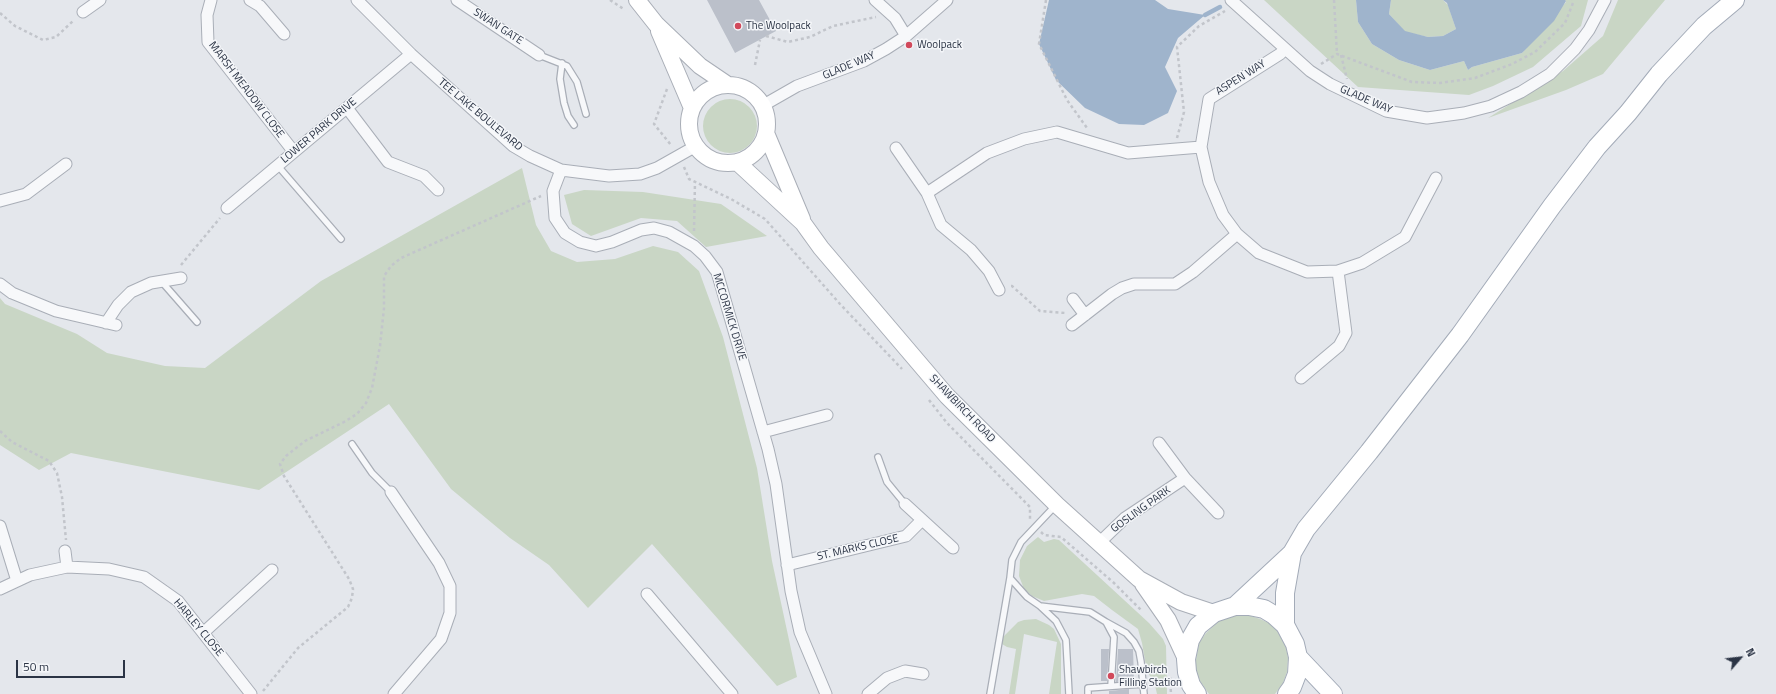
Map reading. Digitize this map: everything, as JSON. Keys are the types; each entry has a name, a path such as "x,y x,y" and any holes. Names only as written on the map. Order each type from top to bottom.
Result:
{"main road":[{"path":"1235,606 1292,553 1306,529 1369,452 1460,335 1552,206 1597,147 1628,113 1659,74 1704,26 1735,0"},
{"path":"633,6 656,24 700,66 728,85"},
{"path":"656,24 692,108"},
{"path":"728,85 738,86 756,97 762,106 767,124 766,133 762,143 756,151 747,158 737,162 728,163 714,160 702,153 696,146 690,134 689,121 692,108 698,98 717,86 728,85"},
{"name":"SHAWBIRCH ROAD","path":"766,133 803,223"},
{"name":"SHAWBIRCH ROAD","path":"737,162 803,223 821,248 947,396 1057,505 1139,579 1181,602 1214,612"},
{"path":"1285,625 1285,593 1292,553"},
{"name":"SHAWBIRCH ROAD","path":"1139,579 1168,620 1186,659"},
{"path":"1193,691 1187,672 1186,659 1190,640 1198,626 1214,612 1235,606 1249,606 1264,609 1274,615 1285,625 1295,644 1298,657 1297,674 1292,687 1287,694"},
{"path":"1298,657 1333,694"}],"street":[{"path":"83,12 100,0"},
{"name":"MARSH MEADOW CLOSE","path":"211,0 208,15 208,42 294,152"},
{"path":"250,0 260,6 284,34"},
{"name":"TEE LAKE BOULEVARD","path":"357,0 411,54 514,146 530,156 561,170 609,176 640,174 657,168 696,146"},
{"name":"SWAN GATE","path":"457,0 539,55"},
{"path":"876,0 895,18 906,36"},
{"name":"GLADE WAY","path":"762,106 797,86 864,61 886,49 906,36 947,0"},
{"name":"GLADE WAY","path":"1234,2 1310,71 1330,84 1386,111 1427,118 1464,113 1490,106 1521,92 1550,74 1575,49 1589,30 1605,0"},
{"name":"ASPEN WAY","path":"1285,49 1280,54 1209,99 1201,147 1209,182 1223,215 1237,234 1260,253 1307,272 1338,271 1362,263 1405,237 1436,178"},
{"name":"LOWER PARK DRIVE","path":"227,208 411,54"},
{"path":"347,108 388,162 424,176 438,190"},
{"path":"927,193 987,152 1024,139 1057,132 1128,153 1201,147"},
{"path":"896,148 927,193 941,225 971,250 989,271 999,290"},
{"path":"0,200 26,194 66,164"},
{"name":"MCCORMICK DRIVE","path":"561,170 553,192 555,218 565,233 580,242 596,246 612,242 641,230 654,228 669,232 694,246 705,256 716,272 763,432 776,484 791,591 800,632 826,694"},
{"path":"1072,325 1079,307 1112,294 1122,288 1134,284 1174,284 1193,272 1237,234"},
{"path":"1301,378 1339,346 1346,333 1338,271"},
{"path":"0,284 12,293 56,311 111,324 118,305 131,292 151,283 181,278"},
{"path":"763,432 827,415"},
{"path":"1159,443 1185,478 1218,513"},
{"name":"GOSLING PARK","path":"1099,544 1125,518 1185,478"},
{"path":"391,492 439,563 450,586 450,613 441,639 394,694"},
{"path":"905,504 953,548"},
{"name":"ST. MARKS CLOSE","path":"787,564 906,536 922,520"},
{"path":"0,526 16,581"},
{"path":"65,551 68,568"},
{"name":"HARLEY CLOSE","path":"0,589 30,575 68,568 109,569 144,577 178,601 251,694"},
{"path":"203,633 272,570"},
{"path":"647,594 732,694"},
{"path":"868,694 888,678 905,671 923,674"}],"lane":[{"path":"539,55 567,66 577,82 586,114"},
{"path":"562,63 560,79 563,97 568,116 574,125"},
{"path":"278,166 341,239"},
{"path":"162,281 197,322"},
{"path":"352,444 372,473 391,492"},
{"path":"878,457 887,482 905,504"},
{"path":"990,694 1012,560 1021,542 1057,505"},
{"path":"1010,578 1027,597 1040,606 1056,621 1066,640 1069,694"},
{"path":"1040,606 1090,612 1126,633 1134,642 1140,656 1144,694"},
{"path":"1106,622 1114,637 1111,686"},
{"path":"1088,694 1088,688 1143,684"}],"path":[{"path":"610,0 633,6"},
{"path":"1046,0 1040,44 1067,100 1100,145"},
{"path":"1334,0 1339,54 1348,83 1347,92"},
{"path":"1339,54 1412,82 1440,83 1475,78 1512,64 1535,52 1565,23 1573,3 1572,0"},
{"path":"1175,149 1184,112 1177,47 1199,26 1234,2"},
{"path":"0,13 15,26 43,40 56,37 83,12"},
{"path":"766,36 788,42 810,37 833,26 890,13"},
{"path":"754,65 760,40"},
{"path":"1310,71 1339,54"},
{"path":"662,133 654,124 667,88 666,82"},
{"path":"685,172 689,179 731,199 765,219 840,304 906,372"},
{"path":"694,246 695,182"},
{"path":"261,694 298,648 348,607 352,598 354,589 349,579 284,476 280,464 286,456 305,441 357,414 366,403 372,388 380,346 384,308 384,276 391,266 400,258 553,192"},
{"path":"181,278 180,266 227,208"},
{"path":"999,290 1012,286 1040,311 1066,313 1079,307"},
{"path":"925,395 947,423 1030,507 1029,522"},
{"path":"0,431 12,442 49,460 57,473 62,497 66,534 65,551"},
{"path":"1044,535 1061,537 1114,583 1143,612"},
{"path":"1170,670 1171,694"}],"green space":[{"path":"1264,0 1356,0 1358,22 1372,44 1399,60 1430,70 1464,61 1468,70 1472,67 1522,53 1566,2 1565,0 1588,0 1581,26 1533,67 1493,86 1469,95 1358,87"},
{"path":"1391,0 1443,0 1448,5 1456,29 1443,36 1428,37 1405,32 1389,14"},
{"path":"1618,0 1665,0 1603,74 1566,90 1488,118 1563,71 1603,36"},
{"path":"725,99 735,99 745,103 753,111 757,121 757,131 753,141 745,149 735,153 725,153 715,149 707,141 703,131 703,121 707,111 715,103"},
{"path":"522,168 536,225 551,251 577,262 615,259 653,246 678,252 699,271 723,337 757,468 772,561 797,677 777,686 652,544 588,608 549,565 510,538 451,489 389,404 259,490 71,453 39,470 0,445 0,298 5,304 77,334 107,353 165,366 205,368 321,281"},
{"path":"584,190 643,192 721,204 767,236 706,247 677,221 641,218 591,236 572,224 564,195"},
{"path":"1038,537 1044,542 1054,539 1059,540 1149,623 1163,639 1166,646 1167,694 1157,694 1154,681 1147,672 1138,629 1094,596 1082,594 1044,601 1032,596 1024,589 1019,576 1020,560 1027,546"},
{"path":"1236,615 1248,615 1269,623 1277,631 1286,647 1288,658 1287,672 1283,683 1275,694 1209,694 1200,681 1196,670 1199,643 1206,633 1219,621"},
{"path":"1036,619 1054,629 1061,644 1061,694 1049,694 1057,642 1024,634 1015,694 1009,694 1016,649 1002,644 1003,637 1018,622"}],"water":[{"path":"1049,0 1155,0 1168,9 1205,15 1178,38 1165,67 1177,91 1168,113 1144,125 1119,124 1085,108 1056,80 1039,44"},
{"path":"1356,0 1391,0 1389,14 1405,31 1428,37 1443,36 1456,29 1447,3 1443,0 1566,1 1554,21 1522,53 1472,67 1468,70 1464,61 1430,70 1399,60 1372,44 1358,22"}],"building":[{"path":"707,0 759,0 776,31 735,53"},
{"path":"1101,649 1109,649 1107,681 1101,681"},
{"path":"1118,649 1133,649 1134,680 1116,682"},
{"path":"1129,689 1129,694 1109,694 1109,691"}],"waterway":[{"path":"1205,15 1220,7"}],"place":[{"name":"The Woolpack","path":"738,26"},
{"name":"Woolpack","path":"909,45"},
{"name":"Shawbirch Filling Station","path":"1111,676"}]}
